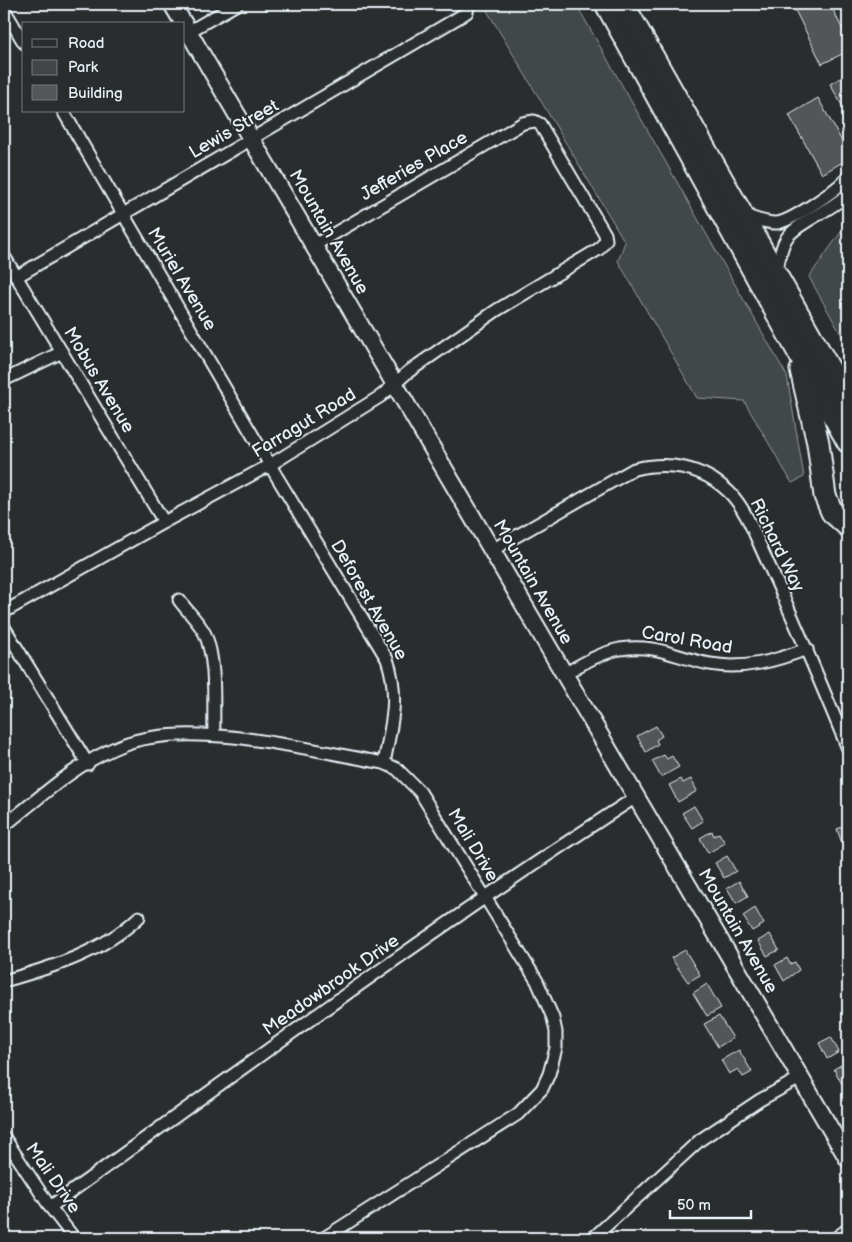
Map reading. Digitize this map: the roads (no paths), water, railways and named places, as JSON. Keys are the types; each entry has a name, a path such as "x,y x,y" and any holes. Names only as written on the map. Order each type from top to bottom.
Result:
{"highway":[{"path":"606,4 848,442"},
{"path":"623,4 848,402"},
{"path":"796,348 818,442 825,496 832,512 848,526"}],"street":[{"name":"Mountain Avenue","path":"172,4 182,22"},
{"path":"185,27 237,4"},
{"name":"Lewis Street","path":"16,277 461,16 469,6"},
{"path":"4,9 22,40"},
{"name":"Mountain Avenue","path":"185,27 848,1160"},
{"name":"Muriel Avenue","path":"64,112 270,465"},
{"name":"Jefferies Place","path":"313,246 523,123 534,121 540,124 605,234 606,240"},
{"path":"743,215 769,222 785,220 833,191 848,177"},
{"path":"776,273 781,250 793,230 828,210 848,194"},
{"name":"Farragut Road","path":"4,612 270,465 381,396 394,384 497,310 599,250 606,240"},
{"name":"Mobus Avenue","path":"4,256 164,522"},
{"path":"4,380 62,352"},
{"name":"Richard Way","path":"492,550 634,469 651,465 669,464 688,468 718,482 739,503 807,649 848,749"},
{"name":"Deforest Avenue","path":"270,465 387,659 395,689 384,763"},
{"path":"179,600 204,633 208,644 211,658 214,735"},
{"path":"4,627 88,764"},
{"name":"Carol Road","path":"564,674 603,653 636,647 664,650 710,664 732,666 762,664 807,649"},
{"name":"Mali Drive","path":"4,826 61,781 122,745 145,738 180,735 214,735 384,763 397,769 420,792 537,981 553,1018 556,1032 556,1048 549,1074 542,1089 518,1114 324,1238"},
{"name":"Meadowbrook Drive","path":"50,1207 263,1054 570,839 636,797"},
{"path":"4,981 67,963 100,946 139,917"},
{"path":"593,1238 700,1140 760,1100 800,1078"},
{"name":"Mali Drive","path":"4,1137 50,1207 74,1238"},
{"path":"836,1238 848,1229"}]}
